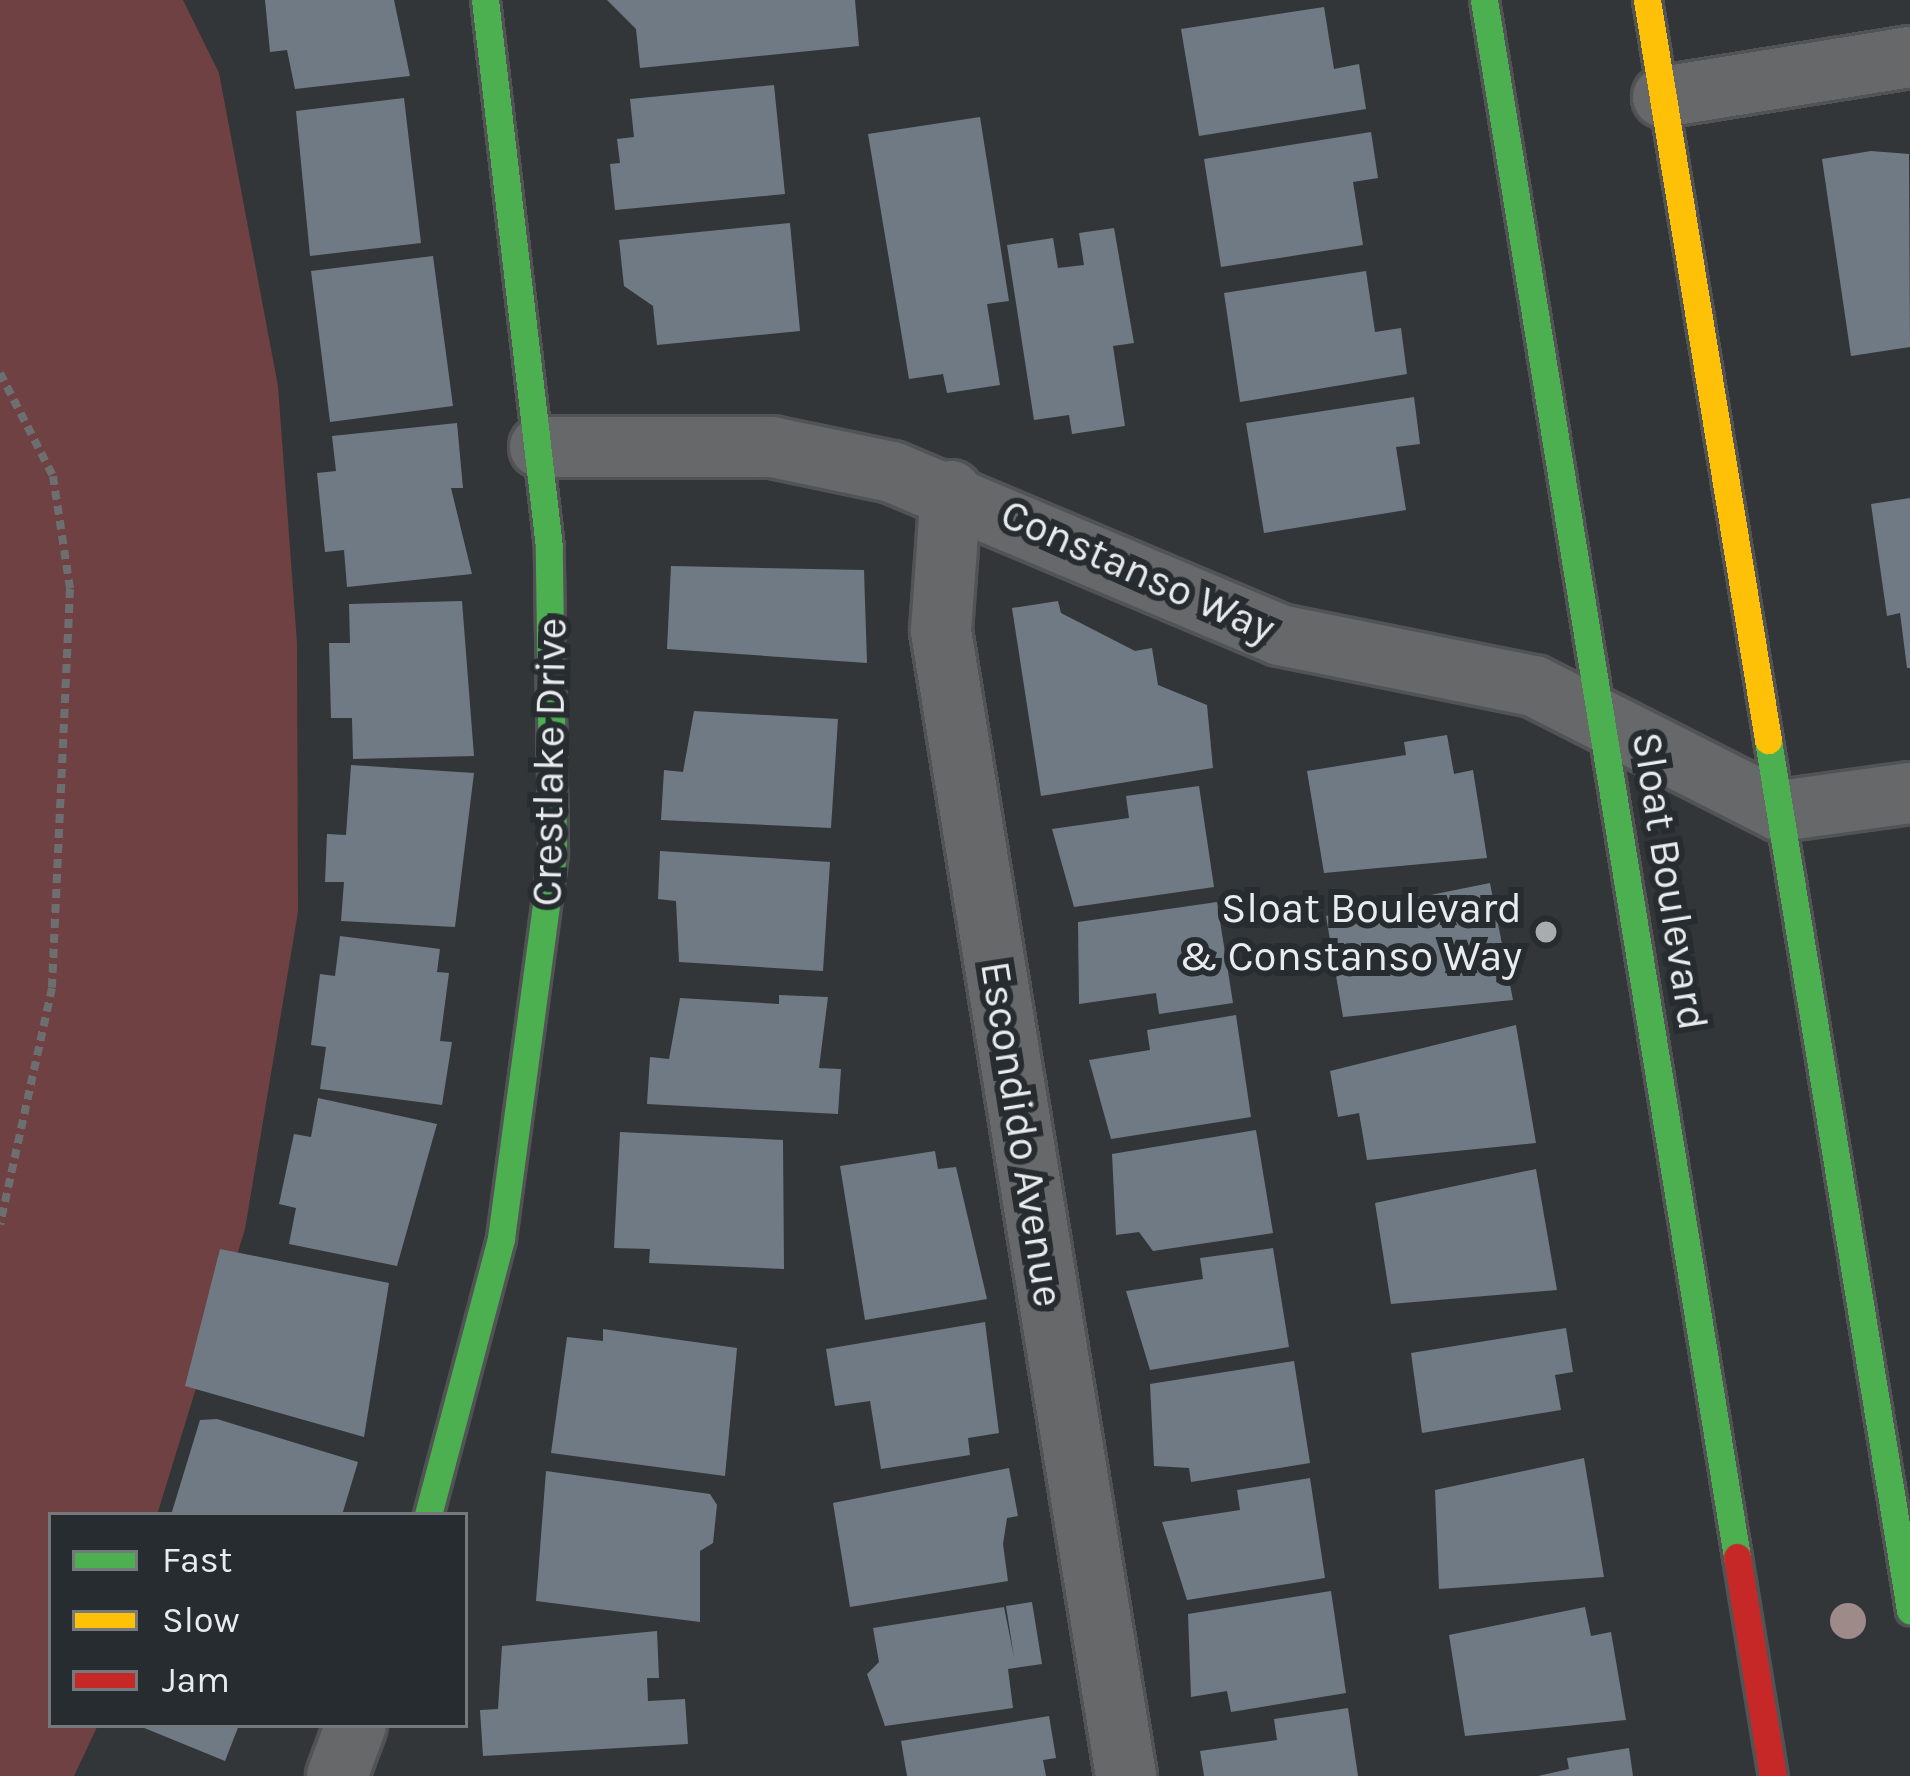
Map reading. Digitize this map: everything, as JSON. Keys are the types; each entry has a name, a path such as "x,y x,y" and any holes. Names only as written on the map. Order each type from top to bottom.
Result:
{"main road":[{"name":"Crestlake Drive","path":"429,1512 501,1238 542,984 556,719 540,447 485,0"},
{"name":"Sloat Boulevard","path":"1484,0 1773,1776"},
{"path":"1647,0 1910,1610"}],"street":[{"path":"1663,97 1910,56"},
{"name":"Constanso Way","path":"540,447 772,447 952,491 1280,635 1534,686 1599,714 1780,811"},
{"name":"Escondido Avenue","path":"952,491 940,631 1126,1776"},
{"path":"1780,811 1910,794"},
{"path":"337,1776 355,1728"}],"path":[{"path":"0,373 53,476 70,589 52,988 0,1224"}],"shaded area":[{"path":"0,0 183,0 219,73 278,386 297,643 298,912 245,1229 158,1512 48,1512 48,1728 97,1728 74,1776 0,1776"}],"building":[{"path":"265,0 394,0 410,76 295,89 287,50 270,52"},
{"path":"607,0 855,0 859,46 640,68 636,29"},
{"path":"1324,7 1334,69 1359,64 1366,109 1199,136 1181,29"},
{"path":"774,85 785,194 615,210 610,164 620,163 617,139 634,137 630,99"},
{"path":"404,98 421,243 310,256 296,111"},
{"path":"980,117 1009,301 987,304 1000,385 947,393 943,374 909,379 868,134"},
{"path":"1371,132 1378,178 1353,182 1363,245 1221,267 1204,159"},
{"path":"1871,151 1909,154 1910,347 1851,356 1822,159"},
{"path":"790,223 800,331 657,345 653,306 624,286 619,240"},
{"path":"1114,228 1134,343 1113,346 1125,426 1072,434 1069,415 1034,420 1007,245 1053,238 1058,268 1084,265 1079,233"},
{"path":"433,256 453,406 330,422 311,271"},
{"path":"1366,271 1375,332 1401,328 1407,374 1240,402 1224,293"},
{"path":"1414,397 1420,444 1396,447 1406,510 1264,533 1246,423"},
{"path":"457,423 463,488 451,488 472,574 347,587 344,550 325,552 317,473 336,471 332,436"},
{"path":"1910,498 1907,668 1900,613 1887,616 1871,504"},
{"path":"671,566 864,570 867,663 667,649"},
{"path":"462,601 474,756 353,759 352,718 331,718 329,643 350,643 349,604"},
{"path":"1058,601 1061,613 1135,651 1152,648 1158,685 1207,705 1213,768 1041,796 1012,608"},
{"path":"694,711 838,719 831,828 661,820 664,770 683,772"},
{"path":"1447,735 1454,774 1473,770 1487,858 1324,873 1307,771 1406,755 1404,742"},
{"path":"351,765 474,773 455,927 341,921 344,882 325,882 327,834 346,835"},
{"path":"1199,786 1214,887 1074,907 1052,829 1129,818 1126,796"},
{"path":"660,851 830,862 823,971 679,962 676,901 658,899"},
{"path":"1490,883 1513,1000 1343,1017 1326,916"},
{"path":"1217,902 1233,1003 1159,1014 1156,993 1079,1004 1078,922"},
{"path":"340,936 440,949 437,972 449,973 440,1041 452,1042 442,1105 320,1089 326,1047 311,1045 320,974 335,976"},
{"path":"779,995 828,997 819,1068 841,1069 838,1114 647,1104 650,1057 669,1059 680,998 779,1004"},
{"path":"1236,1015 1251,1117 1111,1139 1089,1060 1150,1050 1147,1030"},
{"path":"1516,1025 1536,1143 1367,1160 1359,1113 1338,1117 1330,1071"},
{"path":"318,1098 437,1124 397,1266 289,1244 296,1208 279,1204 294,1134 311,1137"},
{"path":"1256,1130 1273,1233 1153,1251 1139,1232 1116,1235 1112,1154"},
{"path":"620,1132 783,1140 784,1269 649,1263 650,1249 614,1248"},
{"path":"935,1151 938,1169 956,1167 987,1299 865,1320 840,1166"},
{"path":"1536,1169 1557,1290 1391,1304 1375,1203"},
{"path":"1273,1248 1289,1347 1150,1370 1126,1291 1203,1279 1200,1258"},
{"path":"220,1249 389,1283 364,1437 185,1386"},
{"path":"985,1322 999,1433 968,1438 970,1455 881,1469 870,1401 835,1406 826,1349"},
{"path":"1566,1328 1573,1372 1555,1375 1561,1410 1422,1433 1411,1353"},
{"path":"603,1329 737,1348 725,1476 551,1453 567,1337 603,1341"},
{"path":"1294,1361 1310,1463 1191,1482 1189,1468 1154,1466 1150,1384"},
{"path":"217,1419 358,1462 343,1512 172,1512 200,1420"},
{"path":"1584,1458 1604,1577 1439,1589 1435,1490"},
{"path":"1009,1468 1018,1516 1007,1518 1003,1544 1008,1581 850,1607 833,1503"},
{"path":"546,1471 710,1494 717,1505 713,1543 700,1551 700,1622 536,1601"},
{"path":"1310,1478 1325,1578 1187,1600 1162,1522 1240,1510 1237,1490"},
{"path":"1331,1591 1346,1693 1231,1712 1227,1691 1191,1697 1188,1614"},
{"path":"1032,1602 1042,1664 1008,1669 1013,1708 885,1726 867,1674 879,1662 873,1628 1004,1607 1014,1657 1006,1606"},
{"path":"1585,1607 1591,1636 1611,1632 1626,1720 1465,1736 1449,1635"},
{"path":"657,1631 659,1678 647,1678 648,1701 685,1699 688,1744 483,1756 480,1710 498,1709 502,1646"},
{"path":"1348,1708 1358,1776 1204,1776 1200,1751 1277,1740 1274,1719"},
{"path":"1049,1716 1056,1758 1043,1760 1046,1776 907,1776 901,1741"},
{"path":"144,1728 238,1728 225,1761"},
{"path":"1629,1748 1633,1776 1538,1776 1569,1769 1567,1758"}],"traffic: fast":[{"path":"429,1512 501,1238 553,852 549,547 485,0"},
{"path":"1484,0 1737,1557"},
{"path":"1768,740 1910,1610"}],"traffic: slow":[{"path":"1647,0 1768,740"}],"traffic: jam":[{"path":"1737,1557 1773,1776"}],"place":[{"name":"Sloat Boulevard & Constanso Way","path":"1546,932"}]}
